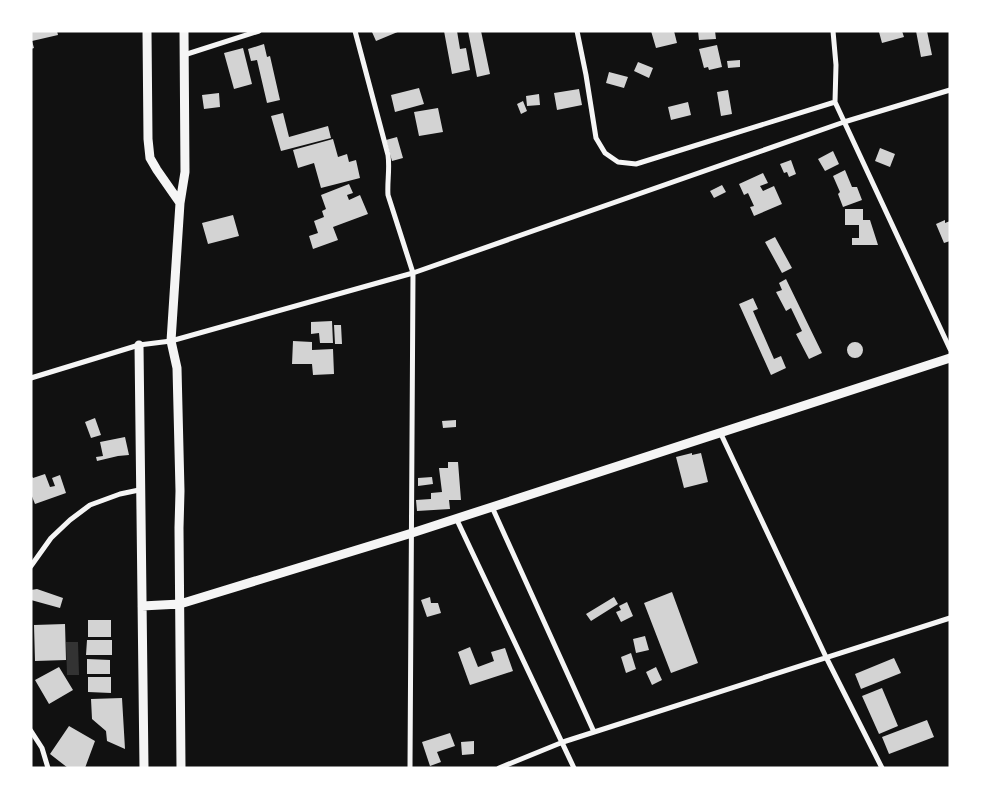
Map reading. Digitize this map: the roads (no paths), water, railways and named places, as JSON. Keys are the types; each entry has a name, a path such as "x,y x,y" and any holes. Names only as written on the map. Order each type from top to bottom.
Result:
{"street":[{"path":"147,31 148,139 150,158 156,170 180,203"},
{"path":"181,768 180,491 177,368 171,341 180,203 185,172 184,31"},
{"path":"184,56 259,31"},
{"path":"354,31 388,156 390,166 387,186 388,195 413,273 410,768"},
{"path":"578,31 596,138 605,153 618,162 636,164 835,102"},
{"path":"833,31 836,65 835,102 950,349"},
{"path":"31,378 138,345 171,341 413,273 844,122 950,90"},
{"path":"138,345 144,768"},
{"path":"142,606 180,604 412,533 950,358"},
{"path":"720,432 826,657 882,768"},
{"path":"31,566 50,538 90,505 120,494 140,490"},
{"path":"492,506 594,732"},
{"path":"456,518 574,768"},
{"path":"499,768 563,742 950,618"},
{"path":"31,731 42,748 48,768"}]}
